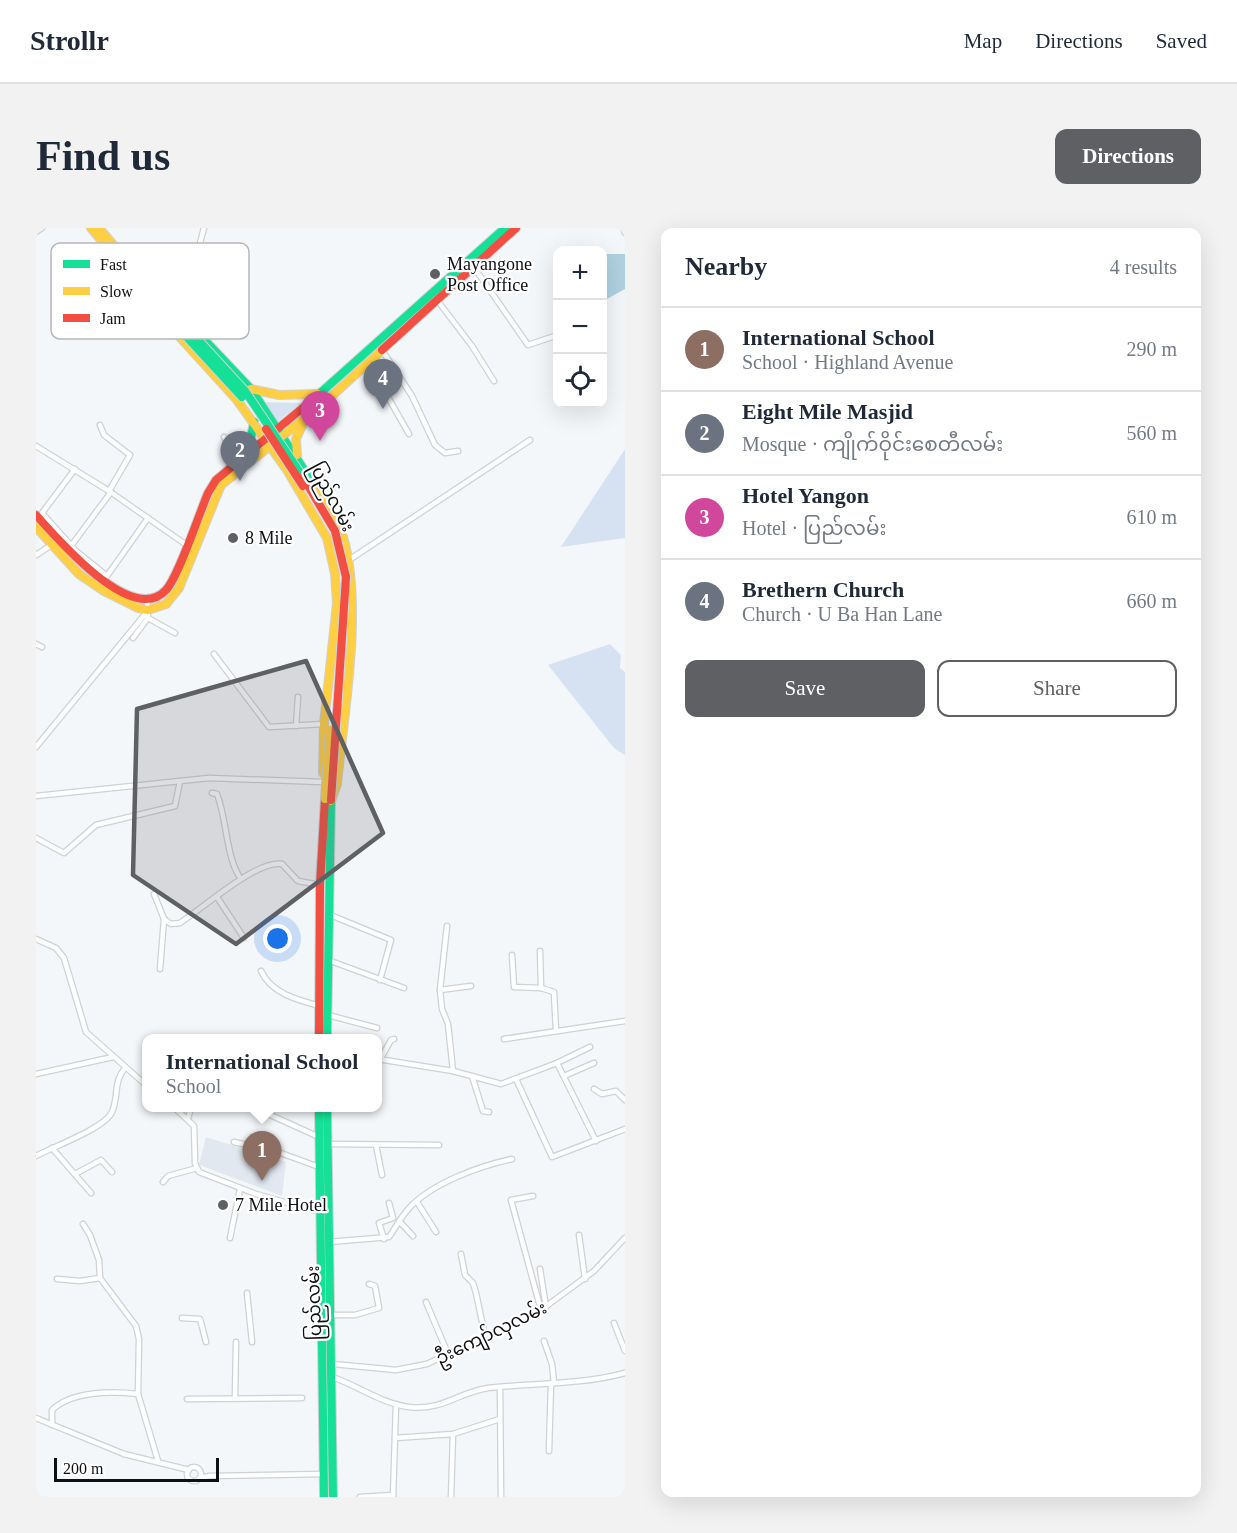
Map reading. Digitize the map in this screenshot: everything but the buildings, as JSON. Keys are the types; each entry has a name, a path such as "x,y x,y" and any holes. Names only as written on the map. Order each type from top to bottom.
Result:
{"main road":[{"name":"ပြည်လမ်း","path":"91,228 105,243"},
{"name":"ပြည်လမ်း","path":"99,228 110,243"},
{"path":"147,610 168,588 188,546 208,493 216,480 240,461 270,447 369,364 413,317 437,300 505,228"},
{"path":"36,515 79,574 99,588 127,603 147,610 166,604 179,588 221,485 252,456 265,439 413,317 516,228"},
{"name":"ပြည်လမ်း","path":"181,339 254,422 322,527 332,554 337,603 324,724 323,782 328,801 327,1034"},
{"name":"ပြည်လမ်း","path":"191,339 241,396 264,427 331,533 341,578 328,801 320,885 320,1034"},
{"name":"ပြည်လမ်း","path":"205,339 251,389 279,428 330,509 345,542 350,560 351,618 338,784 328,801"},
{"path":"251,389 279,395 318,394"},
{"path":"298,459 296,439 304,420"},
{"path":"252,456 254,422"},
{"path":"252,456 266,456 280,460"},
{"path":"36,527 55,544"},
{"path":"332,554 350,560"},
{"name":"ပြည်လမ်း","path":"319,1112 319,1167 329,1242 333,1364 328,1377 324,1497"},
{"name":"ပြည်လမ်း","path":"327,1112 328,1144 324,1211 333,1497"}],"street":[{"path":"36,232 42,228"},
{"path":"200,243 204,228"},
{"path":"623,228 625,233"},
{"path":"468,268 528,345 553,337"},
{"path":"437,300 472,346 494,381"},
{"path":"382,350 412,396 435,445 445,453 458,451"},
{"path":"369,364 409,434"},
{"path":"237,400 251,389"},
{"path":"71,546 110,491 130,455 104,435 100,425"},
{"path":"224,437 240,461"},
{"path":"350,560 530,440"},
{"path":"36,446 110,491 188,546"},
{"path":"75,469 42,513 71,546 107,576 147,518"},
{"path":"36,555 55,544"},
{"path":"147,610 175,633"},
{"path":"133,638 147,610"},
{"path":"36,747 147,610"},
{"path":"36,644 42,647"},
{"path":"214,654 269,727 324,724"},
{"path":"296,726 298,697"},
{"path":"36,796 209,778 323,782"},
{"path":"36,838 64,853 96,825 175,806 180,781"},
{"path":"212,794 217,794 223,809 233,860 241,879"},
{"path":"164,919 171,924 180,923 241,879 263,866 275,863 282,864 298,881 320,885"},
{"path":"154,894 164,919 160,969"},
{"path":"218,897 244,938"},
{"path":"328,914 391,940 380,980"},
{"path":"447,926 440,990 442,1009 448,1024 453,1071"},
{"path":"36,939 56,948 64,958 84,1028 142,1081"},
{"path":"540,951 541,988"},
{"path":"512,955 514,987 541,988 554,992 556,1030"},
{"path":"328,960 404,988"},
{"path":"261,971 266,983 278,990 320,1005"},
{"path":"440,990 471,986"},
{"path":"328,1015 377,1028"},
{"path":"504,1039 625,1022"},
{"path":"382,1054 394,1039"},
{"path":"382,1059 453,1071 501,1084 557,1063 590,1047"},
{"path":"36,1074 113,1057"},
{"path":"557,1063 596,1141"},
{"path":"564,1076 594,1063"},
{"path":"36,1155 109,1117 113,1110 118,1076 125,1068"},
{"path":"472,1076 483,1111 489,1112"},
{"path":"516,1079 552,1157 625,1129"},
{"path":"594,1089 602,1094 616,1091 625,1100"},
{"path":"181,1112 188,1118 197,1133 199,1172 240,1189 324,1211"},
{"path":"188,1118 190,1112"},
{"path":"264,1112 319,1137"},
{"path":"234,1142 278,1152 319,1167"},
{"path":"328,1144 439,1145"},
{"path":"376,1145 382,1175"},
{"path":"52,1148 91,1193"},
{"path":"329,1242 389,1237 417,1202 450,1179 487,1164 512,1159"},
{"path":"75,1174 101,1160 112,1172"},
{"path":"163,1182 168,1176 197,1168"},
{"path":"230,1238 240,1189"},
{"path":"533,1196 511,1200 543,1308"},
{"path":"417,1202 436,1232"},
{"path":"384,1239 379,1223 393,1218 389,1203"},
{"path":"400,1222 413,1236"},
{"path":"83,1224 90,1234 99,1260 100,1278 136,1326 139,1339 138,1394 158,1461"},
{"path":"579,1235 585,1279"},
{"name":"ဦးကျော်လှလမ်း","path":"333,1364 396,1370 427,1364 543,1308 585,1279 625,1239"},
{"path":"461,1254 465,1275 473,1283 476,1293 485,1336"},
{"path":"540,1269 543,1308"},
{"path":"57,1279 80,1281 100,1278"},
{"path":"331,1315 355,1315 379,1308 375,1286 369,1284"},
{"path":"247,1293 252,1342"},
{"path":"426,1302 448,1354"},
{"path":"182,1318 200,1319 206,1342"},
{"path":"614,1323 625,1351"},
{"path":"544,1341 551,1359 549,1451"},
{"path":"236,1342 236,1398"},
{"path":"328,1377 396,1404 432,1407 485,1389 625,1373"},
{"path":"500,1388 501,1497"},
{"path":"52,1425 52,1410 60,1402 113,1392 138,1394"},
{"path":"187,1399 302,1398"},
{"path":"360,1497 393,1496 396,1404"},
{"path":"36,1418 124,1454 189,1470 198,1468 201,1473 200,1478"},
{"path":"395,1438 453,1434 500,1419"},
{"path":"451,1497 453,1434"},
{"path":"189,1470 190,1480 209,1476 324,1474"}],"highlighted area":[{"path":"306,661 383,833 236,944 133,875 137,709"}],"shaded area":[{"path":"607,254 625,254 625,289 607,299"},
{"path":"261,402 301,403 277,422"},
{"path":"625,449 625,538 561,547"},
{"path":"610,644 621,655 620,668 625,672 625,755 614,748 548,665"},
{"path":"206,1137 286,1162 282,1196 199,1165"}],"traffic: fast":[{"path":"317,396 505,228"},
{"path":"189,339 242,397"},
{"path":"197,339 245,391 303,477"},
{"path":"204,339 251,389 318,491"},
{"path":"248,453 254,422"},
{"path":"327,1034 331,800"},
{"path":"319,1112 324,1497"},
{"path":"327,1112 333,1497"}],"traffic: slow":[{"path":"91,228 104,243"},
{"path":"99,228 112,243"},
{"path":"181,339 237,400 287,470 327,538 335,574 337,603 324,724 323,773"},
{"path":"36,527 79,574 104,591 138,608 148,610 166,604 179,588 221,485 324,403 382,350"},
{"path":"251,389 279,395 318,394"},
{"path":"297,455 296,439 303,423"},
{"path":"318,491 341,530 350,571 352,601 347,695 337,784 331,801"},
{"path":"325,799 330,730"}],"traffic: jam":[{"path":"382,350 516,228"},
{"path":"36,515 96,575 116,589 134,597 152,598 166,590 171,583 183,559 208,493 216,480 317,396"},
{"path":"266,429 303,486"},
{"path":"303,477 335,531 346,577 331,800"},
{"path":"319,1034 320,885 325,799"}],"place":[{"name":"Mayangone Post Office","path":"435,274"},
{"name":"Brethern Church","path":"383,409"},
{"name":"Hotel Yangon","path":"320,441"},
{"name":"Eight Mile Masjid","path":"240,481"},
{"name":"8 Mile","path":"233,538"},
{"name":"International School","path":"262,1181"},
{"name":"7 Mile Hotel","path":"223,1205"}]}
